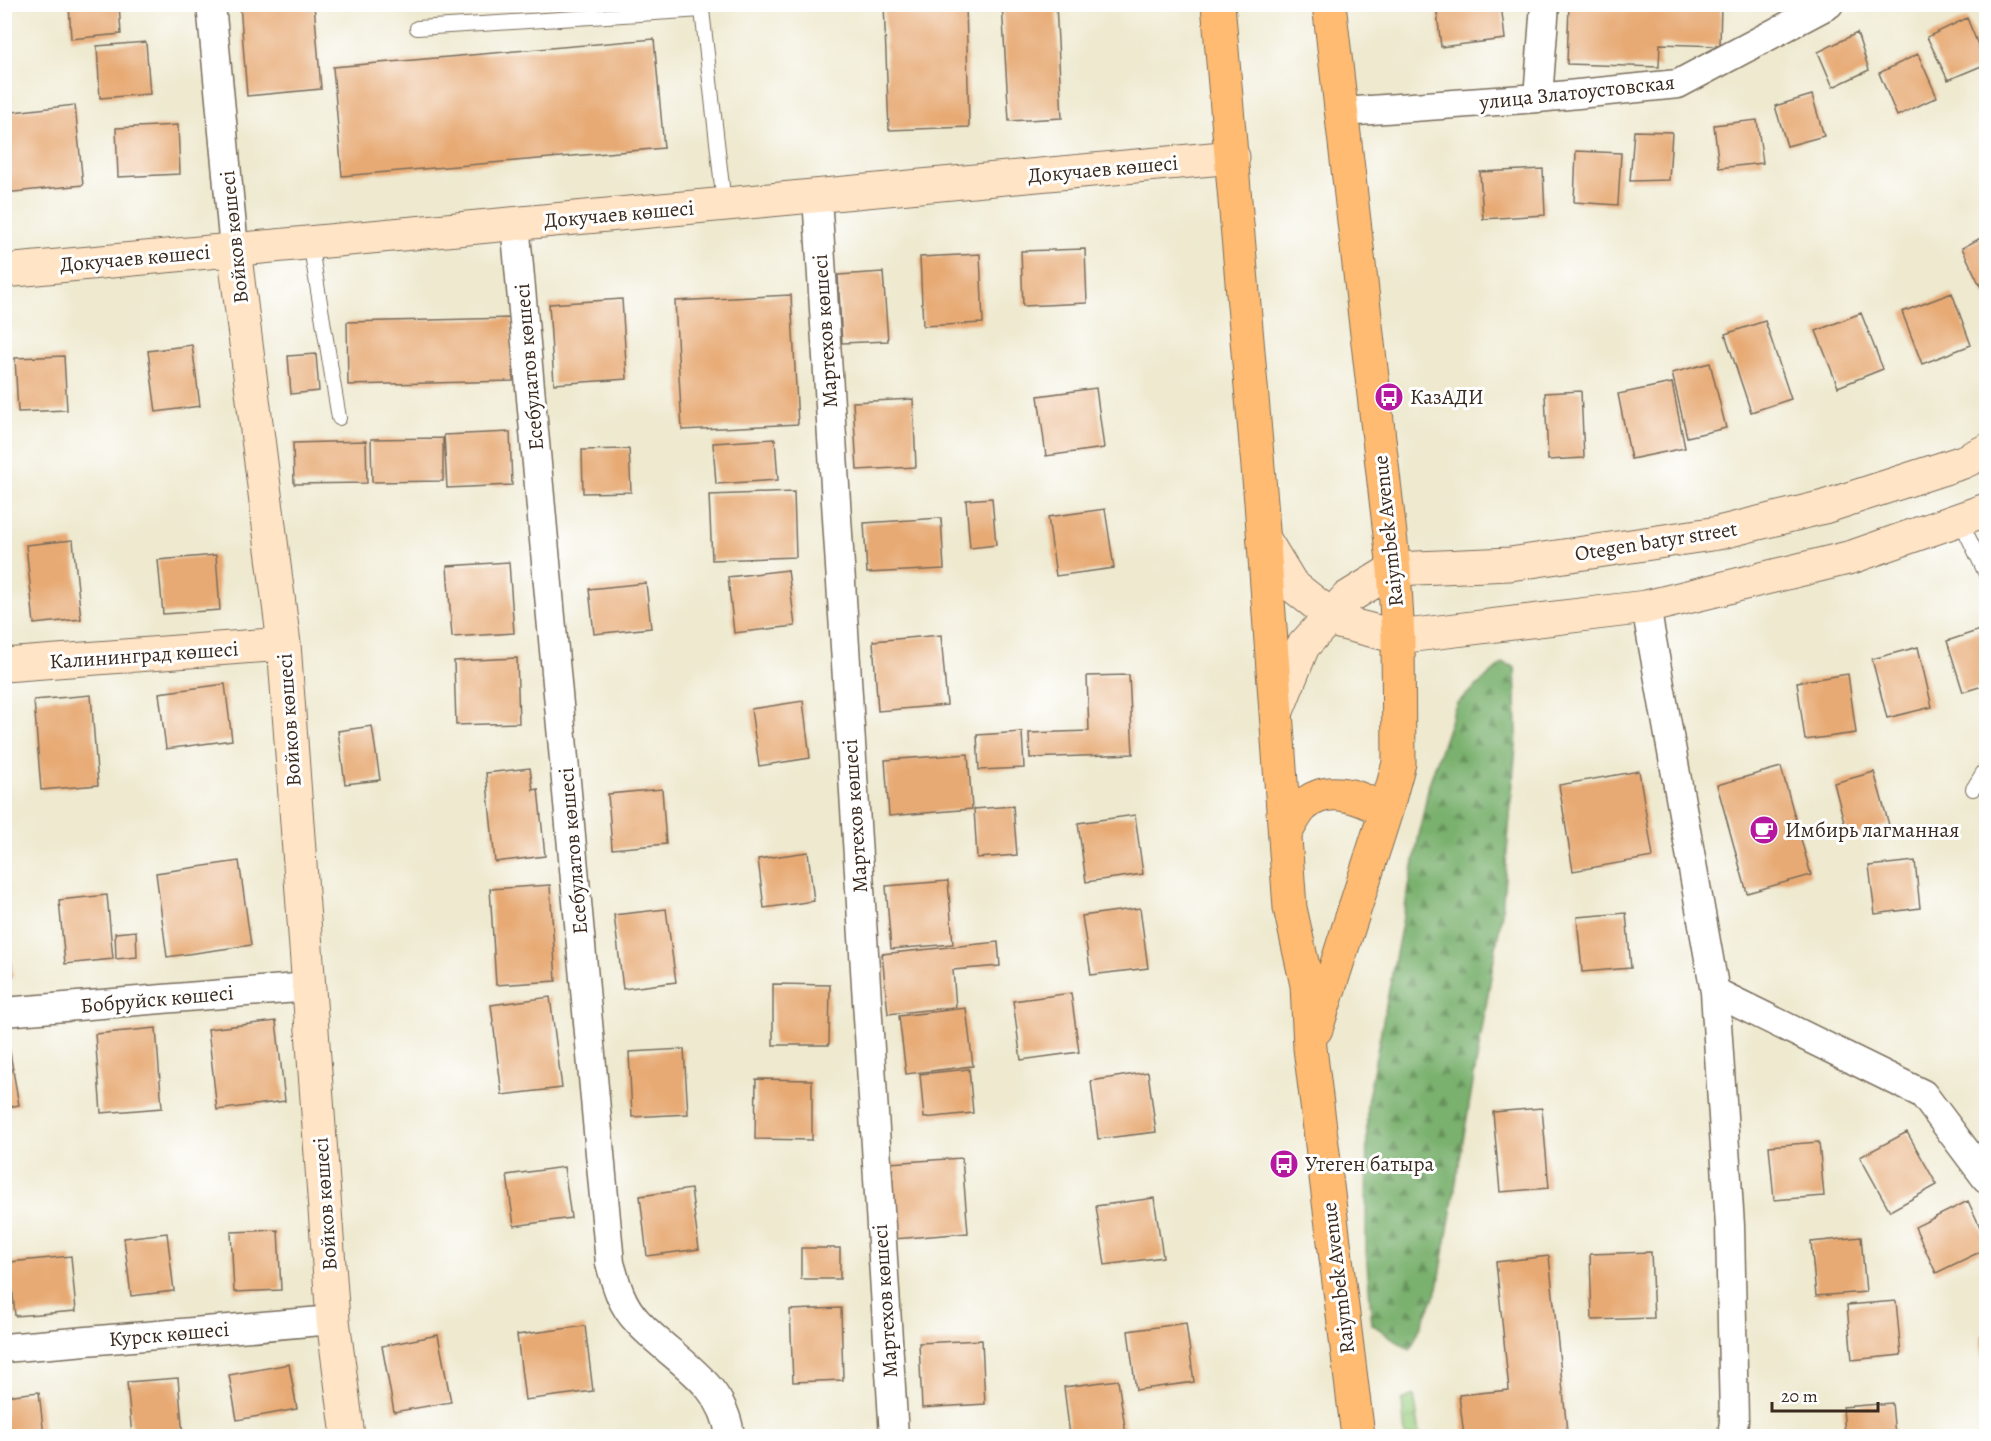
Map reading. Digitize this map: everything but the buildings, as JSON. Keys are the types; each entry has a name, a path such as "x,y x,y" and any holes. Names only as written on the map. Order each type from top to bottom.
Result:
{"main road":[{"name":"Raiymbek Avenue","path":"1218,4 1264,539 1290,908 1306,985 1310,1048 1358,1437"},
{"name":"Raiymbek Avenue","path":"1310,1048 1386,812 1399,763 1398,637 1394,569 1329,4"},
{"path":"1285,834 1302,807 1320,795 1341,793 1365,800 1386,812"}],"street":[{"name":"Войков көшесі","path":"210,4 234,249 284,644 333,1320 348,1437"},
{"path":"1538,98 1545,4"},
{"name":"улица Златоустовская","path":"1343,112 1538,98 1678,84 1829,4"},
{"name":"Докучаев көшесі","path":"4,271 1233,158"},
{"name":"Мартехов көшесі","path":"817,196 894,1437"},
{"name":"Есебулатов көшесі","path":"515,223 610,1263 618,1293 636,1321 711,1387 728,1422 730,1437"},
{"name":"Otegen batyr street","path":"1277,711 1303,646 1347,598 1394,569 1510,564 1718,533 1824,507 1986,451"},
{"path":"1264,539 1292,585 1339,622 1398,637 1646,607 1852,556 1973,515"},
{"path":"1646,607 1715,992 1730,1226 1734,1421 1732,1437"},
{"name":"Калининград көшесі","path":"4,665 284,644"},
{"name":"Бобруйск көшесі","path":"4,1012 309,987"},
{"path":"1715,992 1923,1094 1986,1178"},
{"name":"Курск көшесі","path":"4,1348 333,1320"}],"lane":[{"path":"417,28 702,10 724,204"},
{"path":"310,242 339,418"},
{"path":"1973,515 1986,574"},
{"path":"1973,789 1986,768"}],"green space":[{"path":"1503,663 1515,667 1517,733 1502,912 1438,1288 1410,1350 1372,1324 1366,1250 1367,1103 1429,784 1456,704"},
{"path":"1414,1395 1420,1436 1405,1436 1402,1400"}],"place":[{"name":"КазАДИ","path":"1389,397"},
{"name":"Имбирь лагманная","path":"1764,830"},
{"name":"Утеген батыра","path":"1284,1164"}]}
